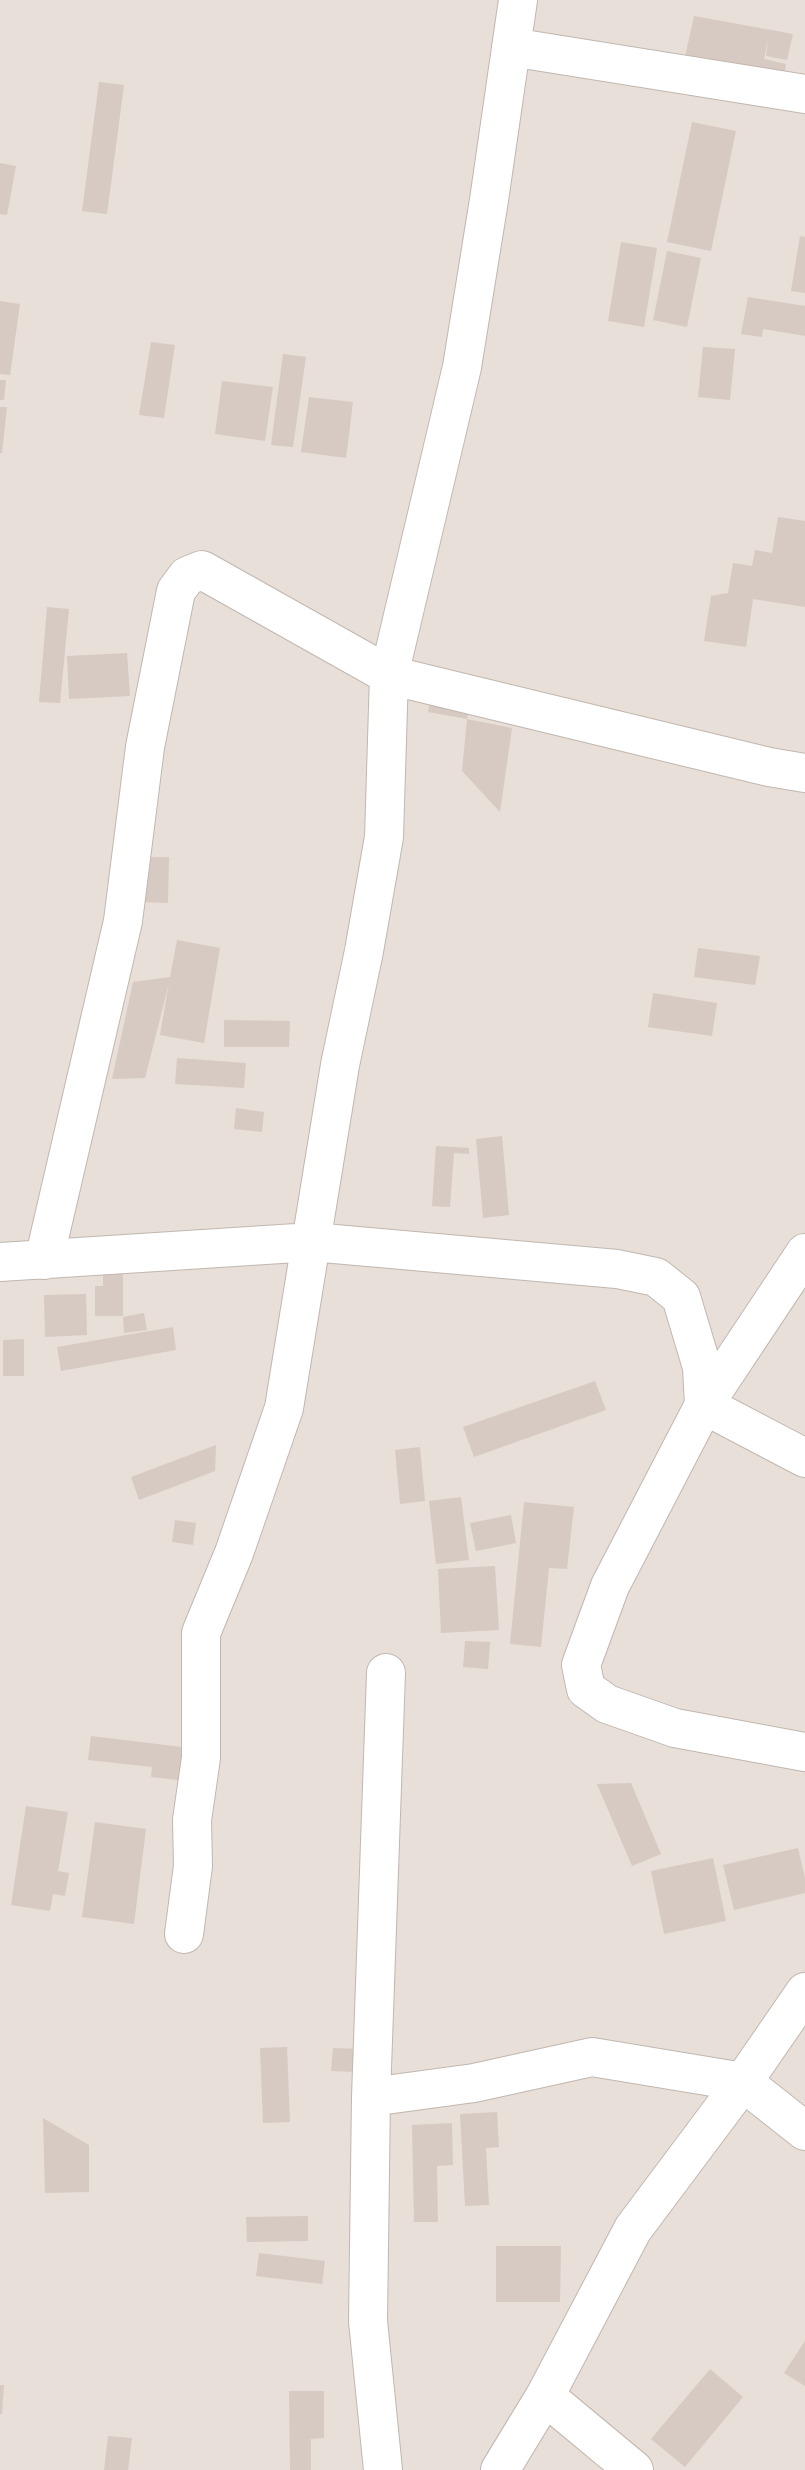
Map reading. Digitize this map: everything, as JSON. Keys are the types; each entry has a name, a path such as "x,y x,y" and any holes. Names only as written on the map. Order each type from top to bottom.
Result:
{"street":[{"path":"184,1934 193,1866 192,1820 201,1758 201,1633 234,1553 284,1408 340,1065 384,837 389,675 462,367 518,0"},
{"path":"511,47 805,94"},
{"path":"44,1260 123,922 145,747 176,591 187,576 202,570 389,675 805,773"},
{"path":"0,1262 312,1242 618,1269 656,1278 681,1297 702,1367 704,1405"},
{"path":"805,1253 704,1405 610,1586 581,1665 586,1689 607,1704 675,1728 805,1752"},
{"path":"704,1405 805,1458"},
{"path":"383,2470 368,2321 371,2097 386,1674"},
{"path":"500,2470 545,2396 633,2230 743,2082 805,1992"},
{"path":"371,2097 474,2083 592,2057 743,2082 805,2131"},
{"path":"545,2396 634,2470"}],"shaded area":[{"path":"0,0 805,0 805,2470 0,2470"}],"building":[{"path":"694,16 793,34 787,60 766,56 768,39 764,59 786,64 782,86 683,66"},
{"path":"99,82 124,85 107,214 82,211"},
{"path":"692,122 736,131 711,251 667,242"},
{"path":"0,163 16,166 7,215 0,214"},
{"path":"800,236 805,237 805,293 791,291"},
{"path":"621,242 657,248 644,327 608,321"},
{"path":"667,251 701,258 687,327 653,320"},
{"path":"748,297 805,306 805,336 763,329 762,337 741,334"},
{"path":"0,301 20,304 10,375 0,374"},
{"path":"151,342 175,345 164,418 139,415"},
{"path":"703,347 735,349 730,400 698,397"},
{"path":"283,354 306,357 293,447 271,445"},
{"path":"0,380 6,380 4,400 0,400"},
{"path":"222,381 273,387 265,441 215,434"},
{"path":"309,397 353,402 346,458 301,452"},
{"path":"0,407 7,407 2,453 0,453"},
{"path":"778,517 805,521 805,607 753,599 746,647 704,641 711,596 728,593 733,563 752,566 755,550 772,553"},
{"path":"47,607 69,609 60,703 39,702"},
{"path":"127,653 130,696 69,699 67,656"},
{"path":"432,690 471,697 467,719 428,712"},
{"path":"467,719 512,728 500,812 462,771"},
{"path":"143,857 169,857 168,903 142,902"},
{"path":"177,940 220,948 204,1043 160,1035 169,983 145,1078 112,1079 133,982 170,977"},
{"path":"698,948 760,956 755,985 694,977"},
{"path":"653,993 717,1003 712,1036 648,1027"},
{"path":"224,1020 290,1021 289,1047 224,1047"},
{"path":"177,1058 246,1063 244,1088 175,1084"},
{"path":"236,1108 264,1112 262,1132 234,1129"},
{"path":"502,1136 509,1215 483,1218 476,1139"},
{"path":"436,1146 469,1148 469,1154 454,1153 450,1207 432,1206"},
{"path":"103,1268 123,1268 123,1316 95,1316 95,1286 103,1286"},
{"path":"86,1294 87,1335 45,1337 44,1295"},
{"path":"144,1313 147,1330 124,1333 123,1317"},
{"path":"173,1327 176,1350 61,1371 57,1347"},
{"path":"24,1339 24,1376 3,1376 3,1340"},
{"path":"595,1381 606,1410 474,1457 463,1427"},
{"path":"216,1445 215,1471 139,1500 131,1477"},
{"path":"420,1447 425,1501 400,1504 395,1450"},
{"path":"461,1497 469,1560 436,1564 429,1501"},
{"path":"524,1502 574,1507 567,1569 549,1568 541,1647 510,1644"},
{"path":"511,1515 516,1543 476,1551 470,1523"},
{"path":"175,1520 196,1523 193,1545 172,1542"},
{"path":"495,1566 499,1630 441,1633 438,1569"},
{"path":"465,1641 490,1642 488,1669 463,1667"},
{"path":"91,1736 190,1748 187,1781 151,1777 152,1767 88,1760"},
{"path":"631,1783 661,1854 632,1866 597,1784"},
{"path":"26,1806 68,1812 58,1871 69,1873 65,1896 53,1894 50,1911 11,1905"},
{"path":"95,1822 146,1829 134,1924 82,1917"},
{"path":"798,1848 805,1878 805,1893 734,1910 723,1865"},
{"path":"713,1858 726,1921 664,1934 651,1871"},
{"path":"287,2047 290,2122 263,2123 260,2048"},
{"path":"333,2048 359,2049 357,2072 331,2071"},
{"path":"497,2112 499,2147 486,2148 489,2205 465,2206 460,2114"},
{"path":"43,2118 89,2145 89,2192 45,2193"},
{"path":"452,2123 453,2165 437,2166 438,2222 414,2222 412,2125"},
{"path":"308,2216 308,2241 247,2242 246,2217"},
{"path":"496,2246 561,2246 560,2302 496,2302"},
{"path":"259,2253 325,2261 322,2284 256,2276"},
{"path":"805,2341 805,2386 784,2373"},
{"path":"710,2369 743,2397 685,2467 651,2439"},
{"path":"0,2385 4,2385 2,2414 0,2414"},
{"path":"289,2391 324,2391 324,2438 311,2439 311,2470 290,2470"},
{"path":"108,2436 132,2438 128,2470 104,2470"}]}
